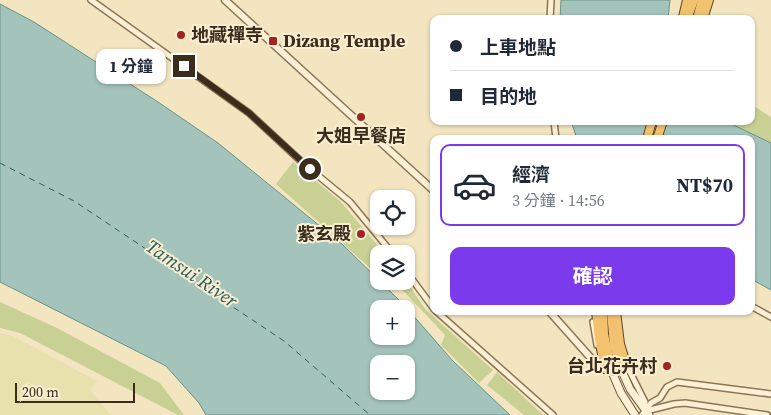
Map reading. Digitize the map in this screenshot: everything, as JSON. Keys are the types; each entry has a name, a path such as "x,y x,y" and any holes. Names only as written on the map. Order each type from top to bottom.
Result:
{"highway":[{"path":"683,15 687,0"},
{"path":"688,15 694,0"},
{"path":"698,15 702,0"},
{"path":"704,15 709,0"},
{"path":"599,315 607,321"},
{"path":"605,315 614,346 624,368"},
{"path":"609,315 607,321 609,371"},
{"path":"607,321 614,315"}],"main road":[{"path":"624,368 630,389 645,414"},
{"path":"609,371 621,394 636,415"}],"street":[{"path":"91,0 249,113 304,164 350,202 386,245"},
{"path":"225,0 430,187"},
{"path":"550,15 551,0"},
{"path":"415,284 430,303"},
{"path":"755,308 771,317"},
{"path":"441,315 552,415"},
{"path":"553,315 593,361 609,371 624,368 628,359 619,315"},
{"path":"594,315 595,338 599,358 609,371"},
{"path":"645,414 651,403 660,398 667,387 677,382 771,394"},
{"path":"645,414 663,406 685,403 768,415"}],"shaded area":[{"path":"0,333 13,336 97,381 90,390 111,415 0,415"}],"green space":[{"path":"755,107 771,117 771,143 733,125 755,125"},
{"path":"293,162 340,201 377,245 370,245 370,268 276,184"},
{"path":"403,290 412,290 430,315 493,370 479,383 441,345 445,335 415,303 415,300 412,300"},
{"path":"0,302 57,328 160,383 184,415 178,415 20,333 0,328"},
{"path":"497,372 543,415 524,415 487,385"}],"water":[{"path":"561,0 670,0 668,15 560,15"},
{"name":"Tamsui River","path":"0,4 34,22 218,143 342,244 370,272 370,290 389,290 399,300 370,300 370,345 415,345 415,318 453,361 510,415 206,415 199,403 166,366 0,282"},
{"path":"572,125 733,125 754,135 576,135"},
{"path":"755,135 771,143 771,290 755,281"}],"ferry route":[{"path":"0,163 74,201 284,341 370,415"}],"place":[{"name":"地藏禪寺","path":"181,35"},
{"name":"Dizang Temple","path":"273,41"},
{"name":"大姐早餐店","path":"361,117"},
{"name":"紫玄殿","path":"361,234"},
{"name":"台北花卉村","path":"667,366"}],"route":[{"path":"184,66 249,113 310,169"}]}
